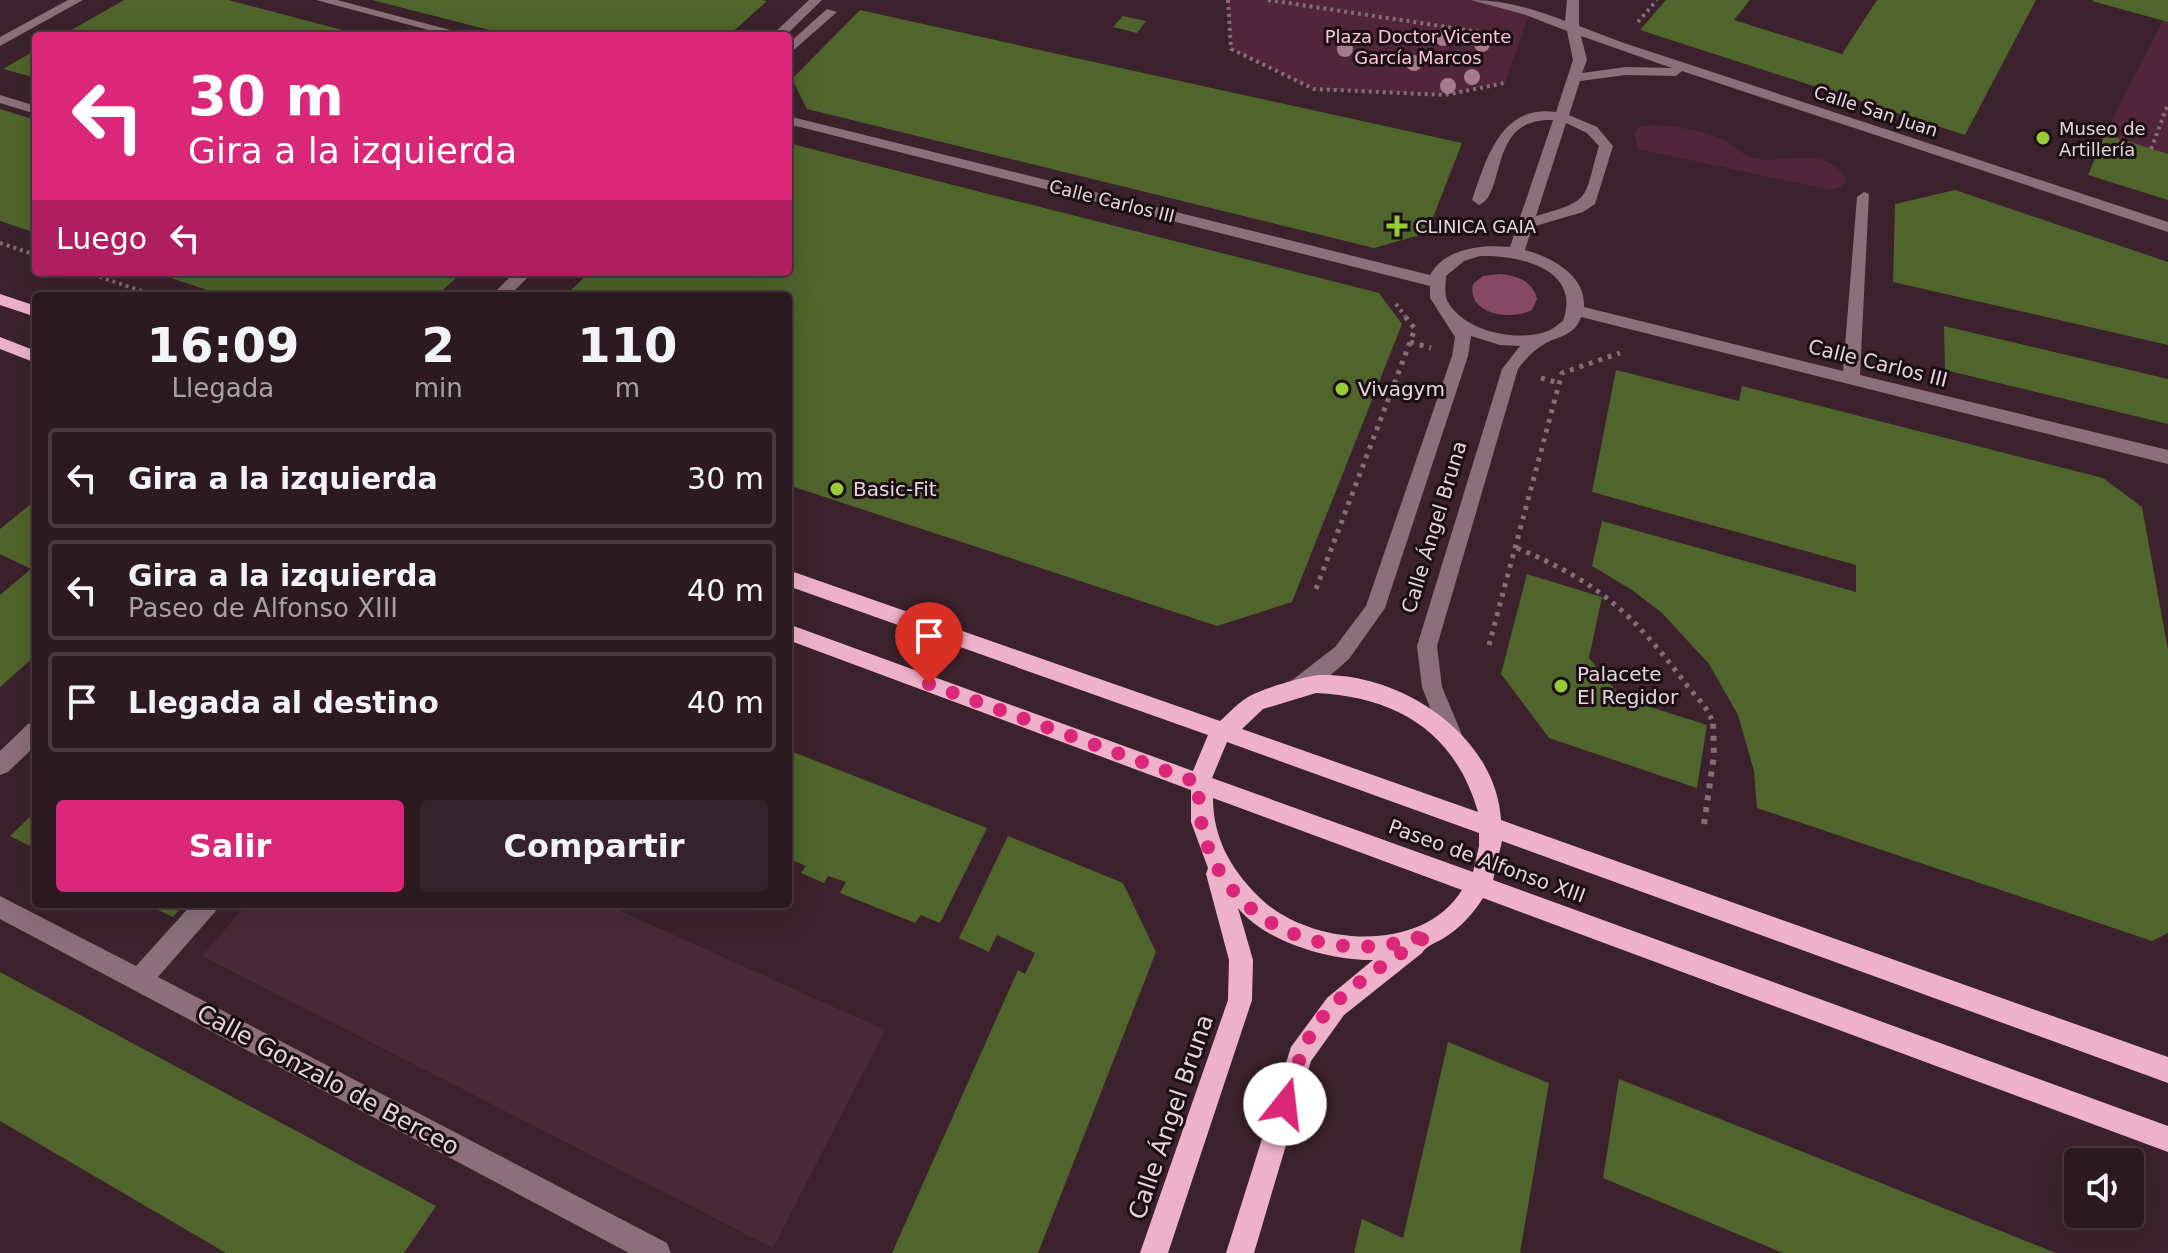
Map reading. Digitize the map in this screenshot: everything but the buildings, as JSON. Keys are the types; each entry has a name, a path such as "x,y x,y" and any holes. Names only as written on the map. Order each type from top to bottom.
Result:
{"main road":[{"path":"0,299 32,311"},
{"path":"0,343 32,355"},
{"name":"Paseo de Alfonso XIII","path":"792,579 1491,827 2164,1071"},
{"name":"Paseo de Alfonso XIII","path":"792,633 2168,1139"},
{"path":"1240,1253 1300,1056 1313,1030 1336,1003 1431,933 1459,912 1479,885 1490,857 1491,827 1488,803 1480,781 1454,742 1417,711 1374,691 1336,685 1298,687 1247,707 1222,731 1207,755 1199,783 1199,821 1212,859 1233,889 1278,926 1319,943 1366,949 1389,947 1431,933"},
{"name":"Calle Ángel Bruna","path":"1154,1253 1240,1000 1241,960 1212,859"}],"street":[{"path":"0,42 75,0"},
{"path":"322,0 451,32"},
{"path":"781,32 816,0"},
{"name":"Calle San Juan","path":"1477,0 1530,12 1708,75 2168,227"},
{"path":"1516,253 1575,78 1580,51 1573,28 1573,0"},
{"path":"792,47 831,12"},
{"path":"1575,78 1641,70 1708,75"},
{"path":"0,99 32,109"},
{"path":"1479,200 1507,131 1534,117 1563,117 1582,123 1603,140 1605,153 1594,192 1585,206 1525,224"},
{"name":"Calle Carlos III","path":"792,121 1436,282"},
{"path":"1851,379 1864,197"},
{"path":"1479,251 1516,253 1542,262 1563,276 1575,294 1577,311 1568,326 1540,340 1518,342 1494,338 1471,330 1440,304 1436,282 1443,267 1458,257 1479,251"},
{"path":"503,292 521,276"},
{"name":"Calle Carlos III","path":"1577,311 2168,457"},
{"name":"Calle Ángel Bruna","path":"1298,687 1351,645 1375,608 1460,356 1463,337 1453,318"},
{"name":"Calle Ángel Bruna","path":"1454,742 1432,687 1427,646 1510,369 1519,355 1540,340"},
{"path":"0,765 32,735"},
{"name":"Calle Gonzalo de Berceo","path":"0,907 657,1253"},
{"path":"139,980 203,908"}],"path":[{"path":"1228,0 1231,49 1314,89 1445,95 1505,83"},
{"path":"1268,0 1493,34"},
{"path":"2151,149 2168,104"},
{"path":"0,243 32,254"},
{"path":"98,276 144,292"},
{"path":"1316,589 1415,329 1391,298"},
{"path":"1489,645 1562,373 1628,350"},
{"path":"1517,548 1568,570 1609,593 1644,626 1712,719 1713,753 1704,824"}],"shaded area":[{"path":"1499,274 1528,283 1537,299 1532,310 1503,315 1483,309 1476,303 1473,284 1483,276"},
{"path":"244,908 614,908 885,1030 773,1248 202,956"}],"green space":[{"name":"Plaza Doctor Vicente García Marcos","path":"1228,0 1477,0 1530,12 1505,83 1445,95 1314,89 1231,49"},
{"path":"2163,20 2168,22 2168,154 2105,134"},
{"path":"1654,125 1711,135 1754,158 1803,158 1827,162 1846,179 1842,187 1831,190 1638,149 1634,133 1639,127"}],"place":[{"name":"Museo de Artillería","path":"2043,138"},
{"name":"CLINICA GAIA","path":"1397,226"},
{"name":"Vivagym","path":"1342,389"},
{"name":"Basic-Fit","path":"837,489"},
{"name":"Palacete El Regidor","path":"1561,686"}],"route":[{"path":"929,684 1199,783 1199,821 1212,859 1247,903 1296,935 1319,943 1366,949 1389,947 1431,933 1336,1003 1313,1030 1300,1056 1285,1104"}]}
